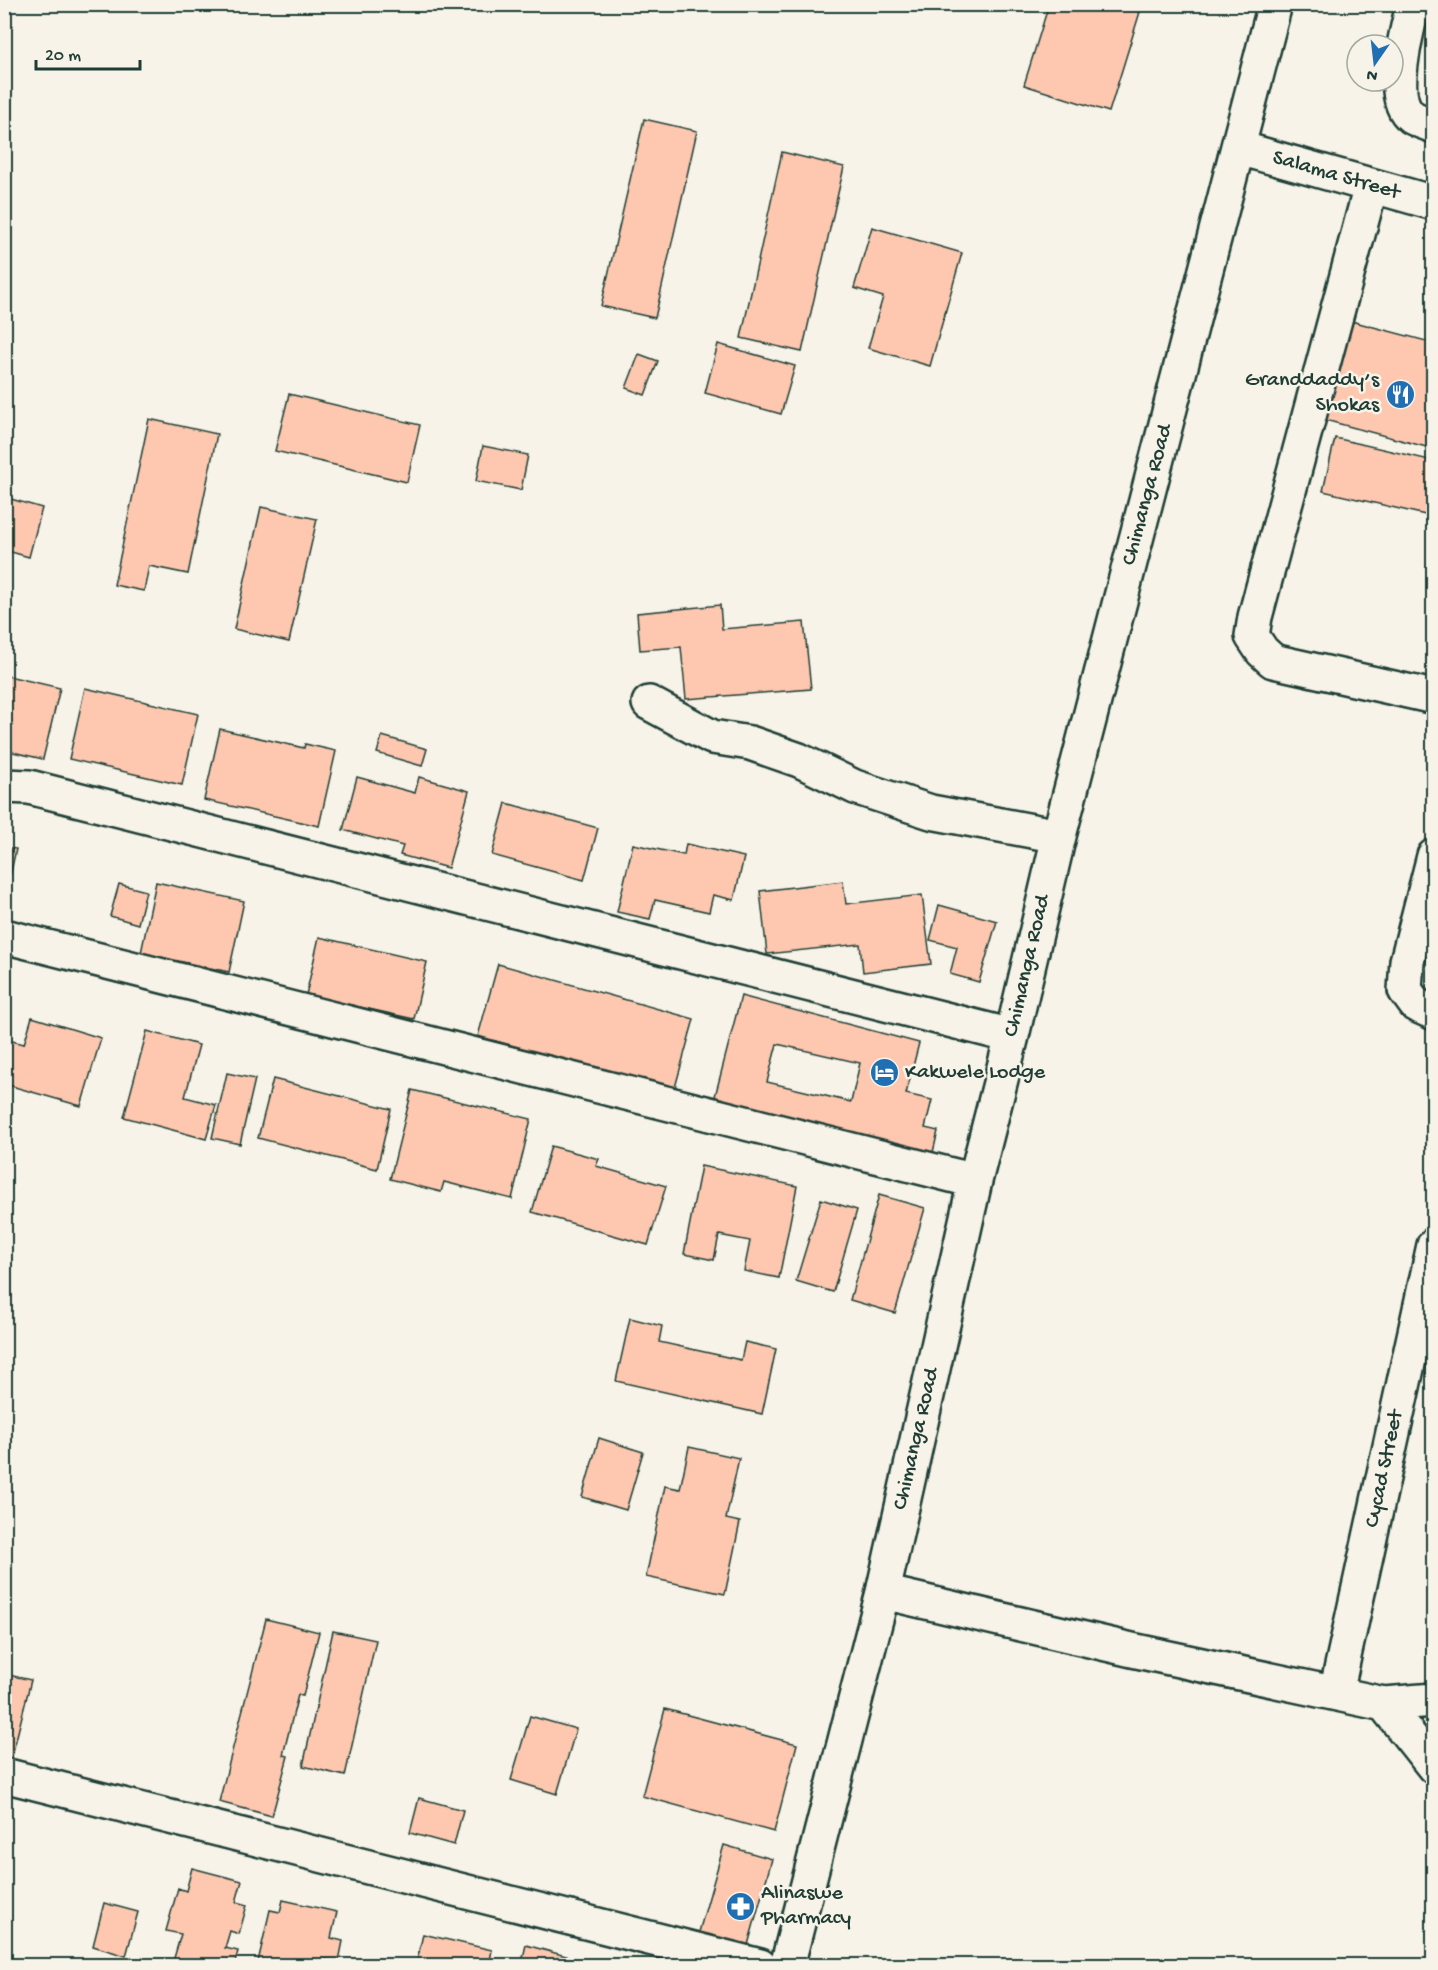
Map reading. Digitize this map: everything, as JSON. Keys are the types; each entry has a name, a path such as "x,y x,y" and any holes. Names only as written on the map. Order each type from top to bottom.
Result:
{"street":[{"name":"Chimanga Road","path":"787,1965 883,1592 975,1181 1059,836 1275,4"},
{"path":"1413,4 1399,73 1400,98 1410,116 1434,126"},
{"name":"Salama Street","path":"1239,148 1434,203"},
{"path":"1371,186 1255,617 1252,636 1262,651 1273,661 1434,697"},
{"path":"649,703 712,737 750,743 799,760 855,787 931,812 1059,836"},
{"path":"4,786 29,787 1012,1036"},
{"path":"1434,856 1407,961 1405,990 1416,1005 1434,1013"},
{"path":"4,936 975,1181"},
{"name":"Cycad Street","path":"1336,1693 1434,1245"},
{"path":"883,1592 1132,1650 1384,1704 1434,1700"},
{"path":"1384,1704 1434,1767"},
{"path":"4,1775 760,1965"}],"building":[{"path":"1049,4 1114,4 1140,12 1109,112 1024,85"},
{"path":"644,119 697,131 655,318 601,306"},
{"path":"782,152 844,167 802,352 741,338"},
{"path":"872,227 962,253 930,366 868,348 883,297 854,288"},
{"path":"1351,321 1434,343 1434,449 1325,420"},
{"path":"718,344 795,366 781,414 705,393"},
{"path":"639,354 658,361 645,395 626,388"},
{"path":"289,394 420,425 407,482 275,451"},
{"path":"149,419 217,434 188,574 149,566 144,591 114,585"},
{"path":"1335,438 1434,461 1434,517 1323,491"},
{"path":"483,446 528,455 521,490 476,481"},
{"path":"4,497 42,508 29,557 4,550"},
{"path":"261,507 317,519 289,642 234,629"},
{"path":"720,605 722,629 804,622 811,689 686,699 681,647 640,650 637,613"},
{"path":"4,675 60,688 43,759 4,750"},
{"path":"85,688 198,714 182,785 69,759"},
{"path":"220,729 304,748 305,744 336,751 319,826 204,800"},
{"path":"382,736 427,749 422,766 377,753"},
{"path":"357,777 415,793 419,777 469,791 448,868 400,855 403,846 343,830"},
{"path":"506,803 598,828 584,880 492,855"},
{"path":"633,844 684,855 686,844 744,857 734,900 713,895 709,912 655,900 650,919 617,912"},
{"path":"4,847 16,849 4,904"},
{"path":"843,881 846,904 922,895 931,964 863,972 860,944 767,954 760,891"},
{"path":"156,882 244,901 229,972 141,953"},
{"path":"119,884 146,891 138,924 110,916"},
{"path":"939,905 997,921 979,982 950,974 957,947 930,940"},
{"path":"319,937 427,962 414,1019 306,995"},
{"path":"498,964 694,1019 674,1091 478,1036"},
{"name":"Kakwele Lodge","path":"741,996 919,1043 906,1094 932,1100 925,1128 938,1131 930,1165 712,1108","holes":["777,1044 860,1063 851,1102 767,1082"]},
{"path":"32,1017 101,1038 81,1106 4,1084 4,1039 24,1044"},
{"path":"147,1031 199,1045 185,1097 216,1105 206,1139 124,1117"},
{"path":"227,1073 255,1079 240,1144 212,1138"},
{"path":"273,1079 391,1109 377,1169 258,1138"},
{"path":"412,1090 531,1119 512,1199 444,1182 441,1192 390,1179"},
{"path":"551,1146 599,1159 596,1166 666,1186 648,1245 532,1212"},
{"path":"701,1166 797,1186 779,1278 744,1271 750,1241 719,1235 714,1260 684,1254"},
{"path":"879,1195 925,1208 895,1313 850,1300"},
{"path":"821,1199 857,1210 833,1292 796,1281"},
{"path":"630,1318 662,1326 659,1342 741,1360 745,1342 776,1349 762,1414 616,1381"},
{"path":"599,1438 643,1452 626,1510 582,1497"},
{"path":"689,1447 739,1458 726,1519 740,1522 725,1594 646,1577 665,1486 680,1489"},
{"path":"266,1619 319,1632 303,1696 298,1695 283,1755 288,1756 272,1816 219,1802"},
{"path":"333,1631 376,1640 345,1776 303,1766"},
{"path":"4,1674 31,1680 11,1760 4,1758"},
{"path":"665,1709 797,1744 774,1832 642,1796"},
{"path":"530,1716 576,1729 557,1794 511,1780"},
{"path":"419,1798 463,1810 454,1845 410,1833"},
{"path":"724,1845 772,1859 746,1952 697,1939"},
{"path":"192,1868 242,1881 236,1902 247,1905 239,1934 230,1931 225,1948 238,1951 234,1966 172,1965 181,1934 166,1931 178,1888 186,1891"},
{"path":"283,1900 337,1912 331,1938 343,1941 339,1961 326,1959 325,1966 257,1966 270,1910 280,1912"},
{"path":"104,1903 138,1912 126,1956 93,1946"},
{"path":"423,1934 492,1950 489,1966 416,1966"},
{"path":"526,1945 577,1959 575,1966 521,1966"}],"place":[{"name":"Granddaddy’s Shokas","path":"1400,394"},
{"name":"Kakwele Lodge","path":"884,1073"},
{"name":"Alinaswe Pharmacy","path":"740,1907"}]}
